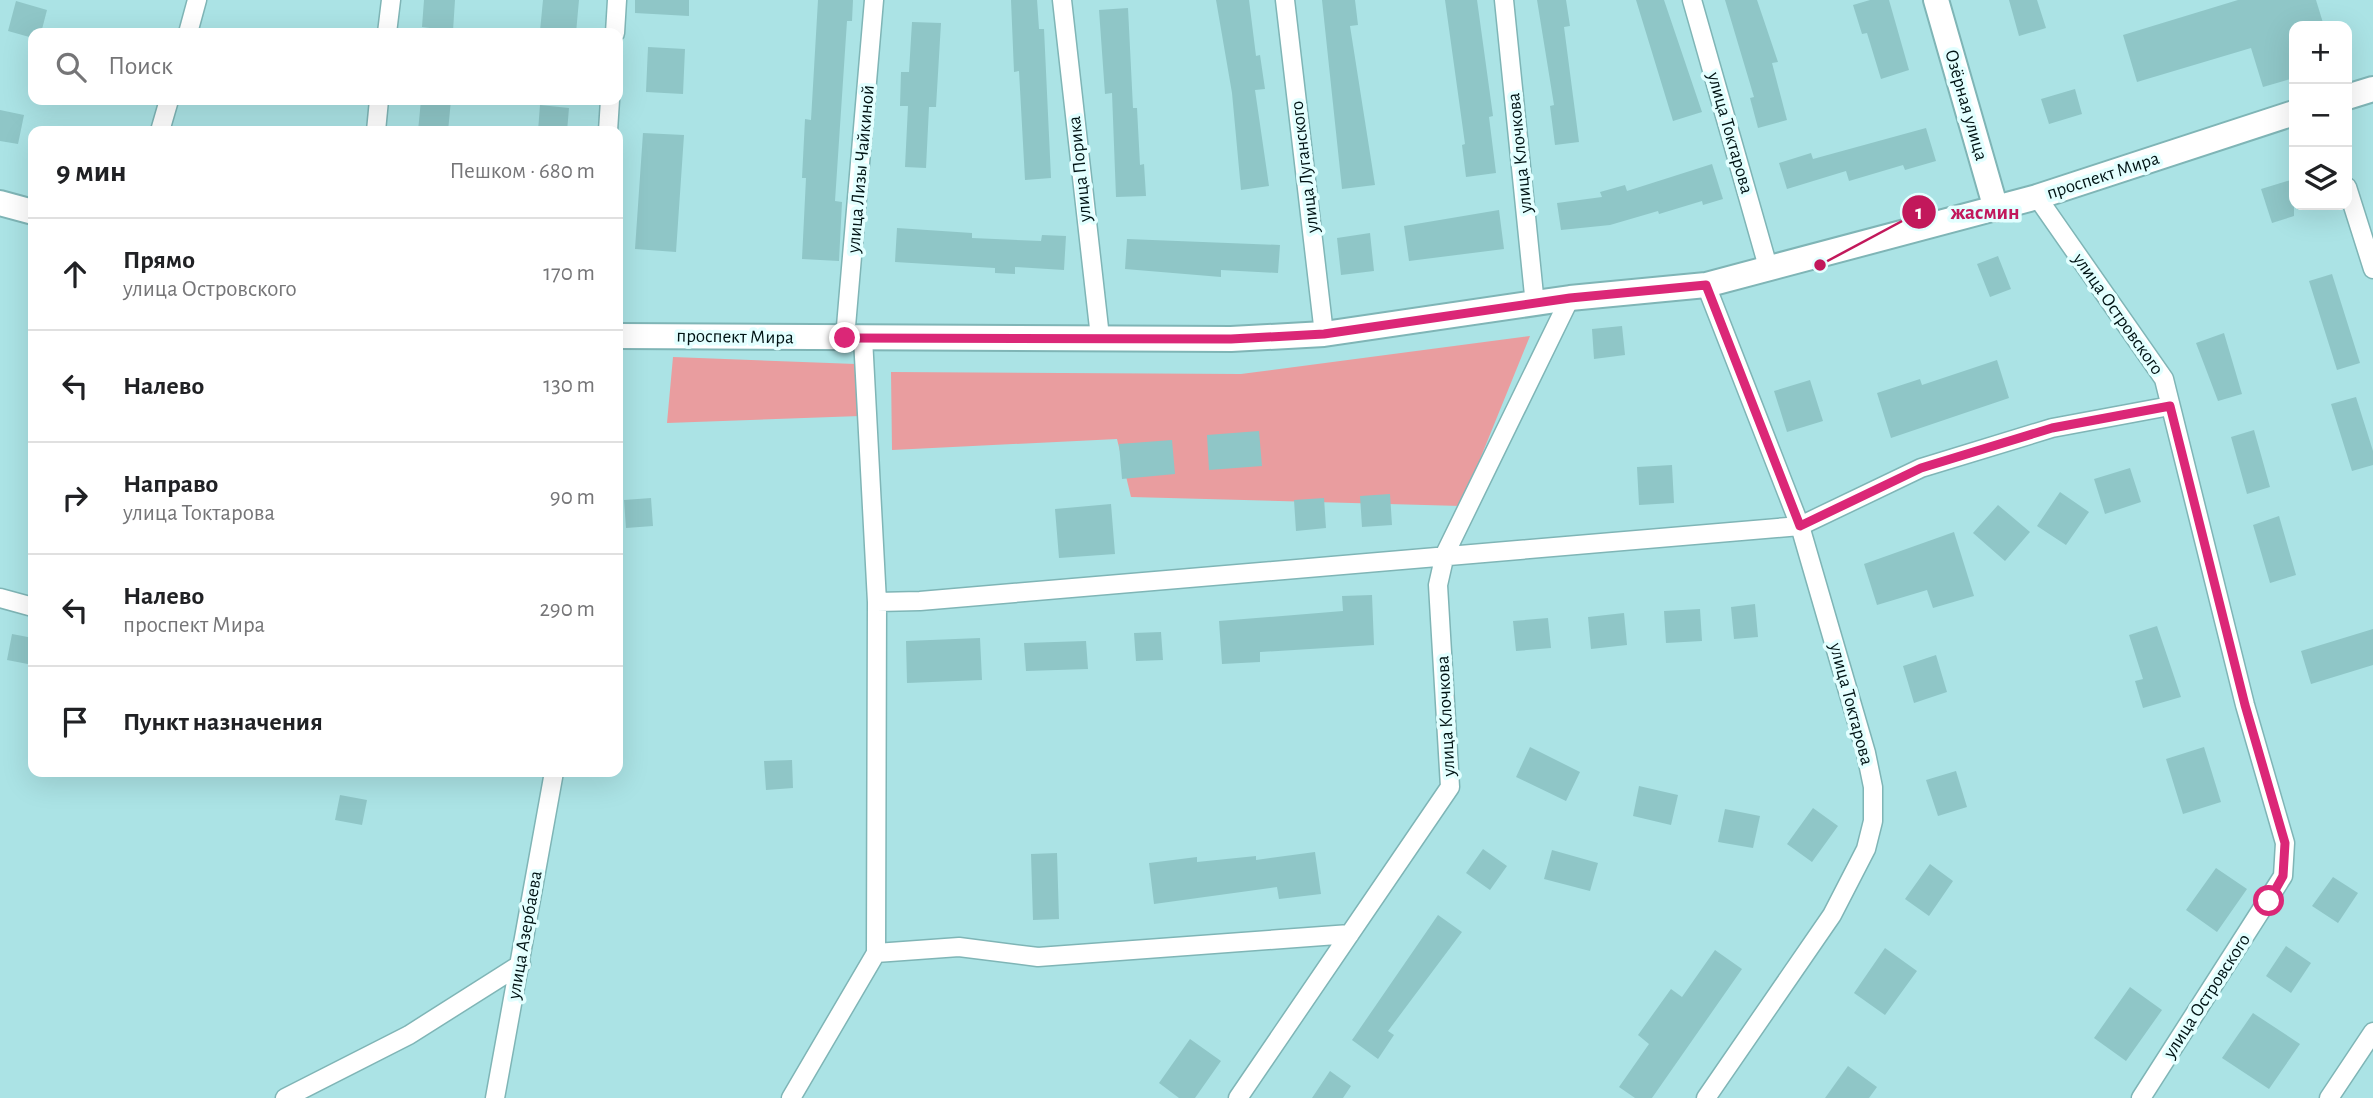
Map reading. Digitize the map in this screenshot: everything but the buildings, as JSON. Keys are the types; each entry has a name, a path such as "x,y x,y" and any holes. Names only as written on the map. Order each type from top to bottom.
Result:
{"main road":[{"name":"Озёрная улица","path":"1936,0 1996,209"},
{"path":"2352,95 2373,89"},
{"name":"проспект Мира","path":"623,336 1231,339 1324,334 1570,298 1706,285 1996,209 2289,115"},
{"path":"0,203 28,211"}],"street":[{"path":"189,28 197,0"},
{"path":"388,28 391,0"},
{"path":"615,28 617,0"},
{"name":"улица Лизы Чайкиной","path":"874,0 854,338 877,602 876,953"},
{"name":"улица Порика","path":"1062,0 1100,337"},
{"name":"улица Луганского","path":"1285,0 1324,334"},
{"name":"улица Клочкова","path":"1504,0 1535,305"},
{"name":"улица Токтарова","path":"1692,0 1768,267"},
{"path":"161,126 168,105"},
{"path":"376,126 379,105"},
{"path":"608,126 610,105"},
{"name":"улица Островского","path":"2037,197 2164,379 2245,705 2285,843 2283,876 2140,1098"},
{"path":"2352,203 2373,269"},
{"name":"улица Токтарова","path":"1706,285 1800,526 1866,753 1873,787 1873,821 1866,849 1832,915 1706,1098"},
{"name":"улица Клочкова","path":"1238,1098 1450,787 1438,584 1445,554 1570,298"},
{"path":"877,602 920,601 1445,554 1800,526 1921,468 2052,428 2170,406"},
{"path":"0,598 28,606"},
{"name":"улица Азербаева","path":"495,1098 553,777"},
{"path":"791,1098 876,953 959,947 1038,957 1350,934"},
{"path":"285,1098 409,1035 521,964"},
{"path":"2329,1098 2373,1032"}],"shaded area":[{"path":"1530,336 1461,506 1131,497 1117,439 892,450 891,372 1241,374"},
{"path":"673,357 856,364 860,416 667,423"}],"place":[{"name":"жасмин","path":"1820,265"}],"route":[{"path":"845,338 1231,339 1324,334 1570,298 1706,285 1800,526 1921,468 2052,428 2170,406 2245,705 2285,843 2283,876 2269,901"}]}
